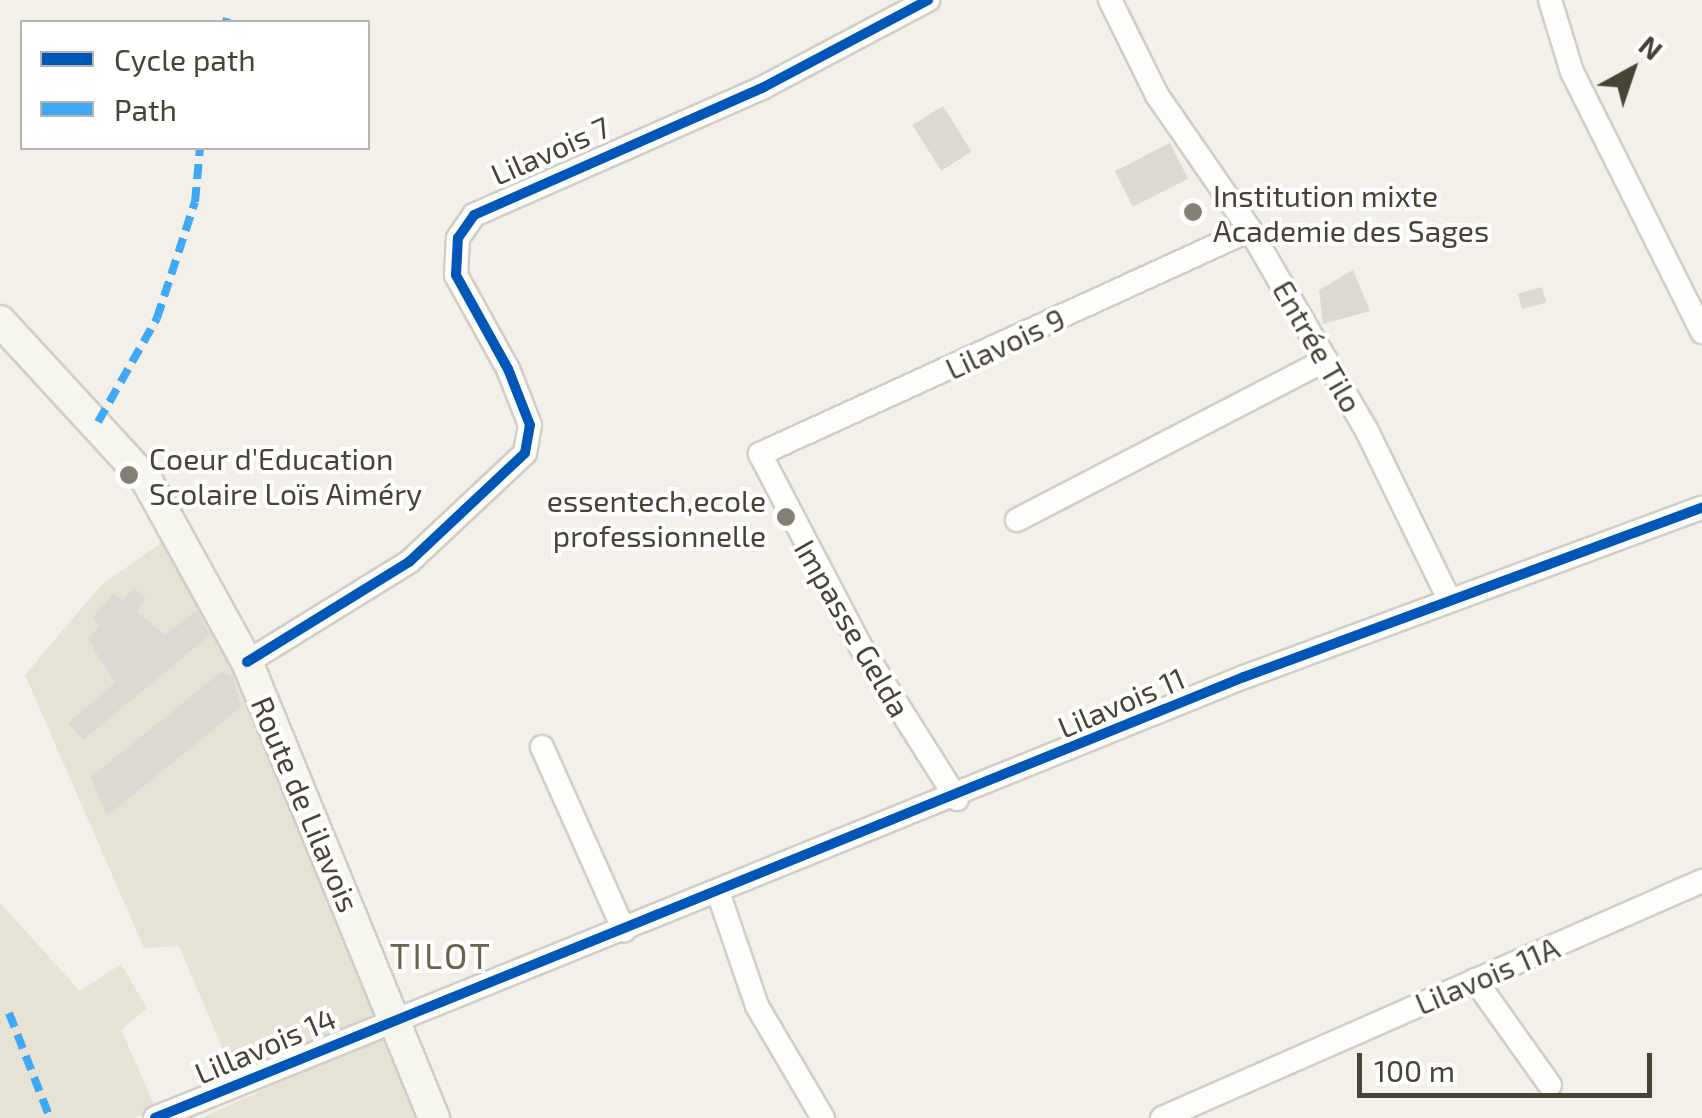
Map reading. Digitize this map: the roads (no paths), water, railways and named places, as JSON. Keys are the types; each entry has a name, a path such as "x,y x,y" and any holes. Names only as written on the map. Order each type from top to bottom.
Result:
{"main road":[{"name":"Route de Lilavois","path":"0,320 147,481 247,662 434,1118"}],"street":[{"name":"Lilavois 7","path":"247,662 408,562 525,453 530,425 508,369 456,275 458,238 474,214 762,88 928,0"},
{"name":"Entrée Tilo","path":"1110,0 1157,96 1250,230 1326,360 1450,598"},
{"path":"1550,0 1572,72 1702,332"},
{"name":"Lilavois 9","path":"760,454 1250,230"},
{"path":"1016,520 1326,360"},
{"name":"Impasse Gelda","path":"760,454 861,647 956,799"},
{"name":"Lilavois 11","path":"395,1018 956,799 1450,598 1702,508"},
{"path":"542,747 624,930"},
{"name":"Lilavois 11A","path":"1162,1118 1702,880"},
{"path":"718,892 757,1006 823,1118"},
{"path":"1476,980 1550,1085"},
{"name":"Lillavois 14","path":"155,1118 395,1018"}],"place":[{"name":"Institution mixte Academie des Sages","path":"1193,212"},
{"name":"Coeur d'Education Scolaire Loïs Aiméry","path":"129,475"},
{"name":"essentech,ecole professionnelle","path":"786,517"}],"district":[{"name":"TILOT","path":"441,955"}]}
